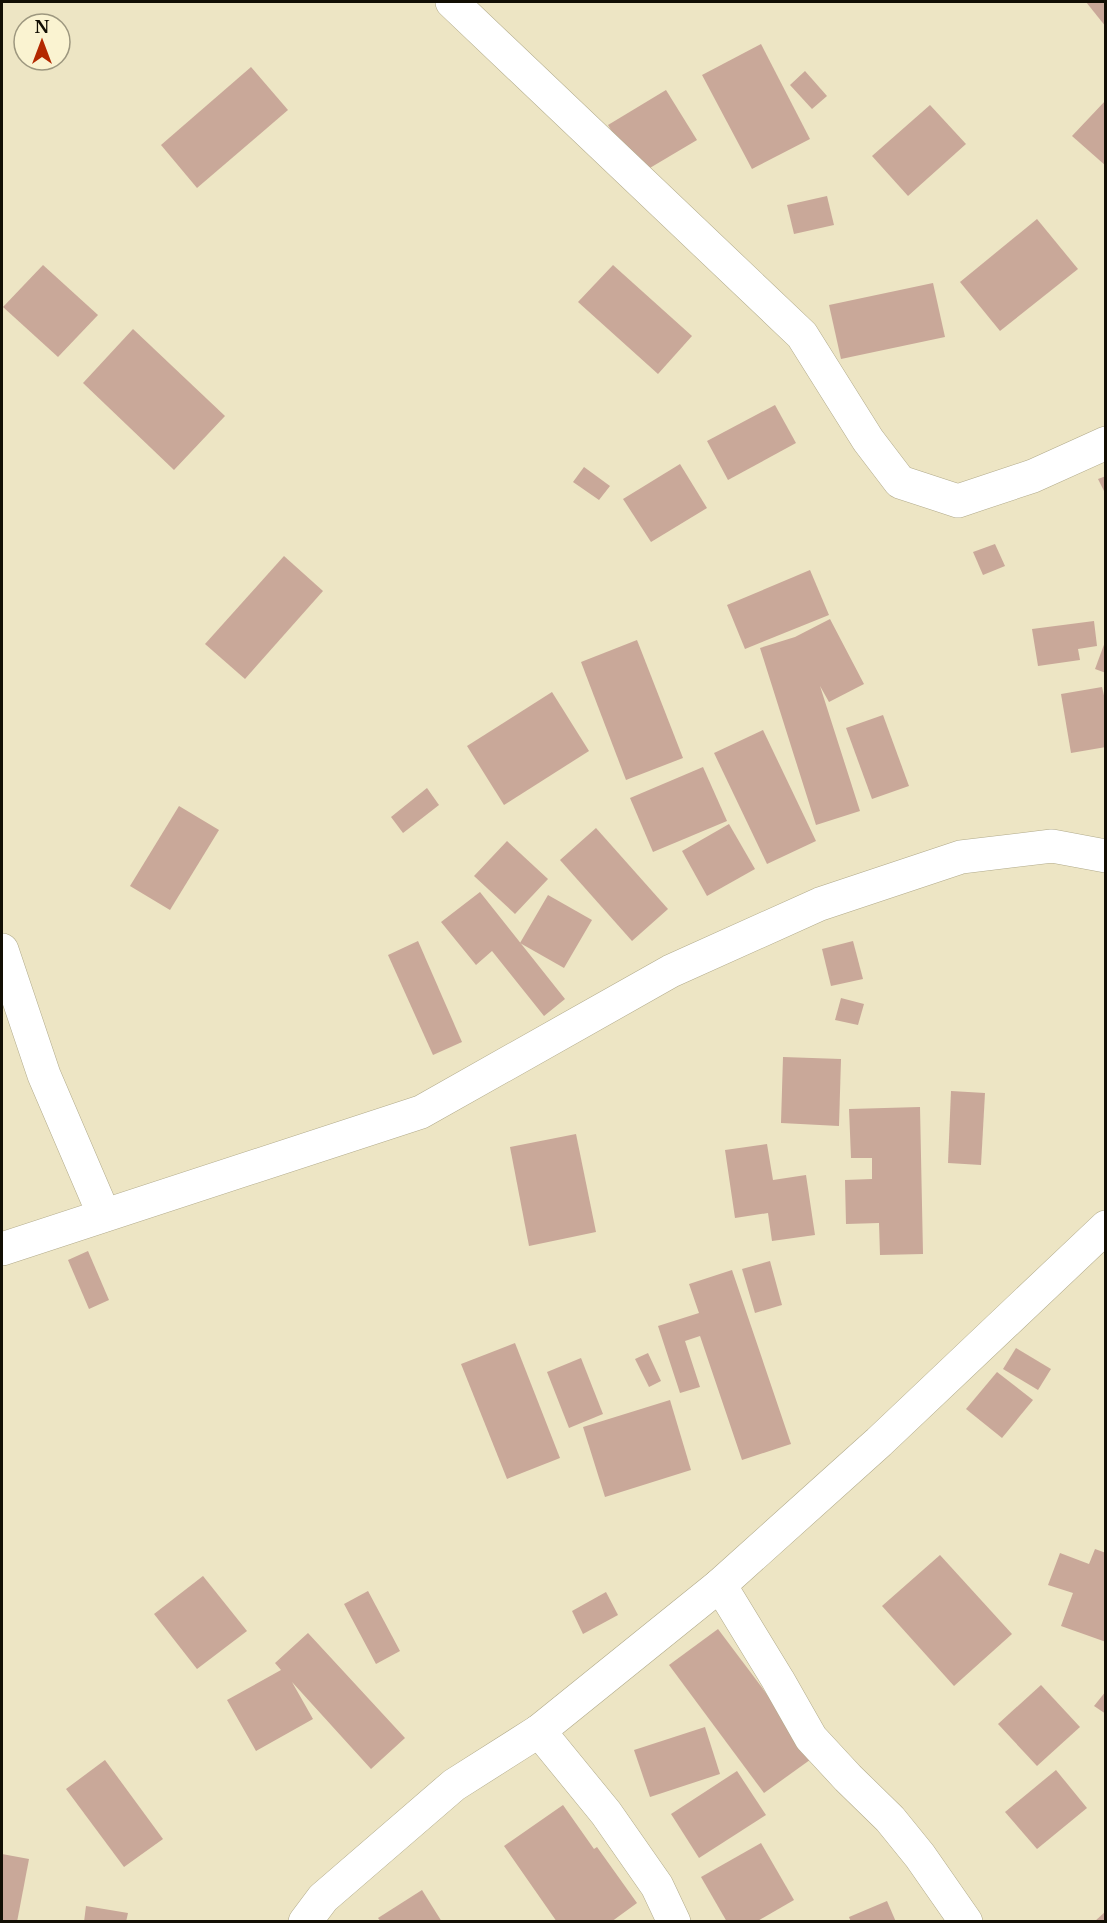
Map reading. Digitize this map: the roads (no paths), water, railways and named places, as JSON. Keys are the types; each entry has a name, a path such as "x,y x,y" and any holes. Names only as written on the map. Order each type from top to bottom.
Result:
{"street":[{"path":"452,2 802,335 868,440 900,482 958,501 1033,476 1106,443"},
{"path":"2,1249 420,1112 671,971 820,904 961,857 1052,846 1106,856"},
{"path":"2,950 44,1075 104,1215"},
{"path":"305,1922 324,1898 454,1785 539,1731 720,1585 879,1442 1106,1227"},
{"path":"720,1585 811,1738 890,1819 920,1856 966,1922"},
{"path":"539,1731 613,1822 657,1886 674,1922"}]}
